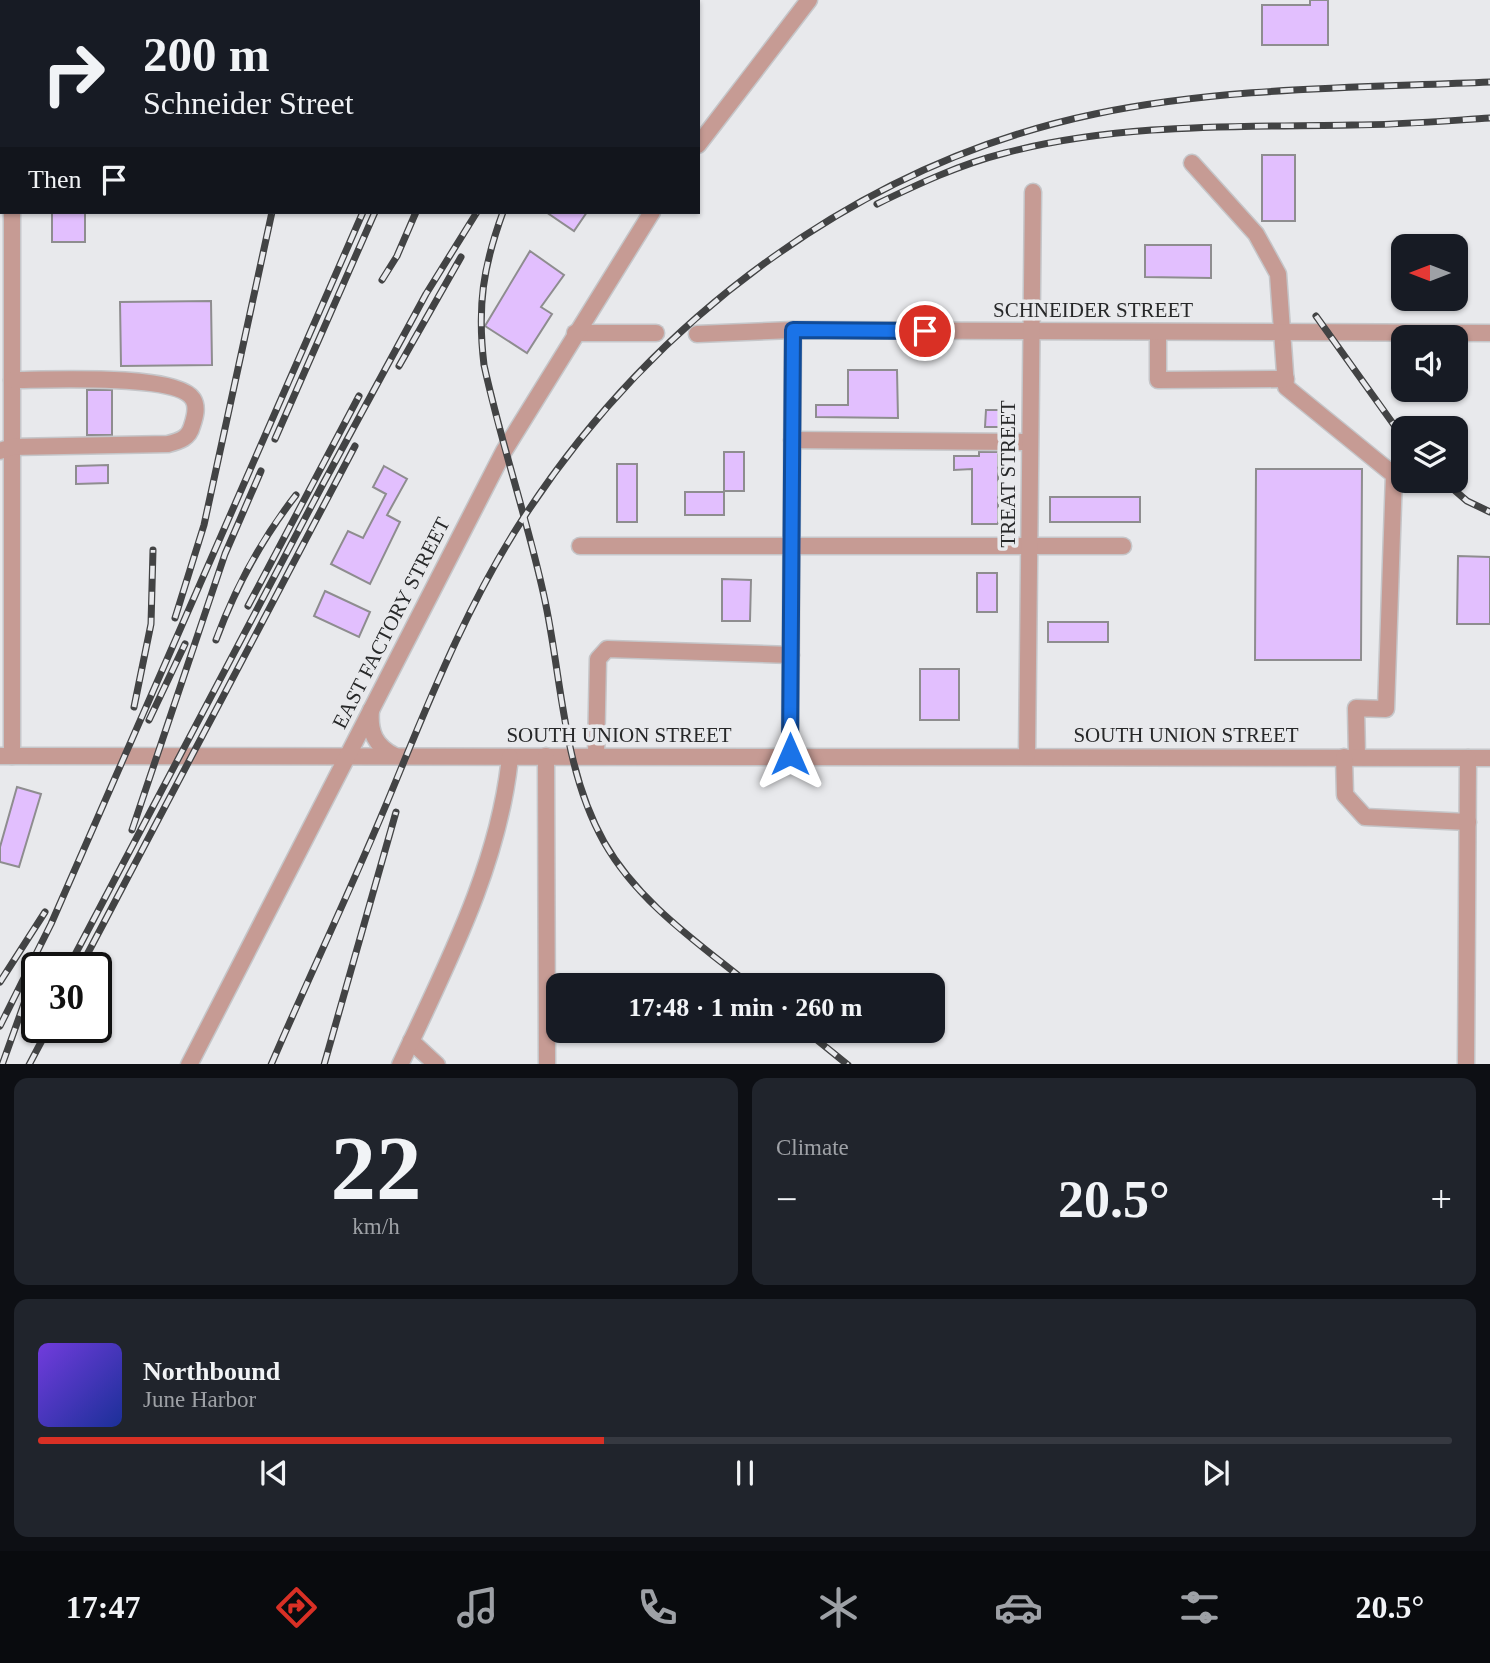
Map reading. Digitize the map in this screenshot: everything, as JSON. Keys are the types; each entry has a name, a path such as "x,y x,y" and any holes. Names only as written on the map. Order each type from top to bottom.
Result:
{"street":[{"path":"700,142 808,0"},
{"path":"1192,163 1256,234 1278,274 1286,387 1394,475 1386,709 1356,708 1345,794 1365,817 1468,822"},
{"name":"TREAT STREET","path":"1027,756 1033,192"},
{"name":"EAST FACTORY STREET","path":"190,1064 504,451 651,214"},
{"path":"6,756 6,449 12,380 6,334 8,215"},
{"path":"790,754 793,330"},
{"name":"SCHNEIDER STREET","path":"697,334 793,330 1490,333"},
{"path":"1158,332 1158,380 1286,379"},
{"path":"575,333 656,333"},
{"path":"6,449 168,444 183,440 191,429 196,408 193,398 178,387 151,382 12,380"},
{"path":"792,440 1029,442"},
{"path":"580,546 1123,546"},
{"path":"596,755 598,659 607,649 791,655"},
{"path":"372,705 370,722 374,738 383,749 395,756"},
{"name":"SOUTH UNION STREET","path":"6,756 510,757 790,754 1490,758"},
{"path":"546,756 547,1064"},
{"path":"400,1064 459,935 493,846 505,802 510,757"},
{"path":"1466,1064 1468,758"},
{"path":"411,1041 436,1064"}],"building":[{"path":"1310,0 1328,0 1328,45 1262,45 1262,5 1310,5"},
{"path":"1262,155 1295,155 1295,221 1262,221"},
{"path":"52,214 85,214 85,242 52,242"},
{"path":"549,214 586,214 574,231"},
{"path":"1145,245 1211,245 1211,278 1145,277"},
{"path":"530,251 564,275 541,307 552,314 527,353 485,326"},
{"path":"211,301 212,365 121,366 120,302"},
{"path":"848,370 897,370 898,418 816,417 816,405 848,405"},
{"path":"87,390 112,390 112,435 87,435"},
{"path":"986,410 1003,410 1002,427 985,427"},
{"path":"724,452 744,452 744,491 724,491"},
{"path":"979,452 998,452 998,524 972,524 972,469 954,470 954,456 979,456"},
{"path":"617,464 637,464 637,522 617,522"},
{"path":"108,465 108,483 76,484 76,466"},
{"path":"384,466 407,479 387,515 400,522 370,584 331,564 348,531 363,538 386,494 373,487"},
{"path":"1256,469 1362,469 1361,660 1255,660"},
{"path":"685,492 724,492 724,515 685,515"},
{"path":"1050,497 1140,497 1140,522 1050,522"},
{"path":"1458,556 1490,557 1490,624 1457,624"},
{"path":"977,573 997,573 997,612 977,612"},
{"path":"722,579 751,580 750,621 722,621"},
{"path":"325,591 370,612 359,637 314,616"},
{"path":"1048,622 1108,622 1108,642 1048,642"},
{"path":"920,669 959,669 959,720 920,720"},
{"path":"17,787 41,794 19,867 0,862 0,847"}],"railway":[{"path":"271,1064 452,650 504,549 576,445 635,377 700,315 770,259 845,211 925,170 1008,137 1095,114 1193,98 1292,90 1490,82"},
{"path":"877,204 972,163 1048,143 1091,136 1178,128 1386,124 1490,118"},
{"path":"175,618 204,525 272,214"},
{"path":"0,1026 51,924 362,214"},
{"path":"275,439 374,214"},
{"path":"382,280 397,256 415,214"},
{"path":"76,952 323,484 426,294 476,214"},
{"path":"502,214 483,287 481,324 484,365 544,596 565,721 579,783 604,842 634,884 689,937 735,973"},
{"path":"399,366 461,257"},
{"path":"1316,316 1391,421"},
{"path":"248,606 359,396"},
{"path":"88,952 355,446"},
{"path":"132,830 225,554 261,471"},
{"path":"1458,493 1467,501 1490,512"},
{"path":"216,640 250,564 296,495"},
{"path":"134,707 151,624 153,550"},
{"path":"149,720 185,644"},
{"path":"324,1064 396,812"},
{"path":"0,982 45,912"},
{"path":"2,1064 21,1012"},
{"path":"30,1064 41,1043"},
{"path":"821,1043 847,1064"}],"route":[{"path":"790,754 793,330 925,331"}]}
